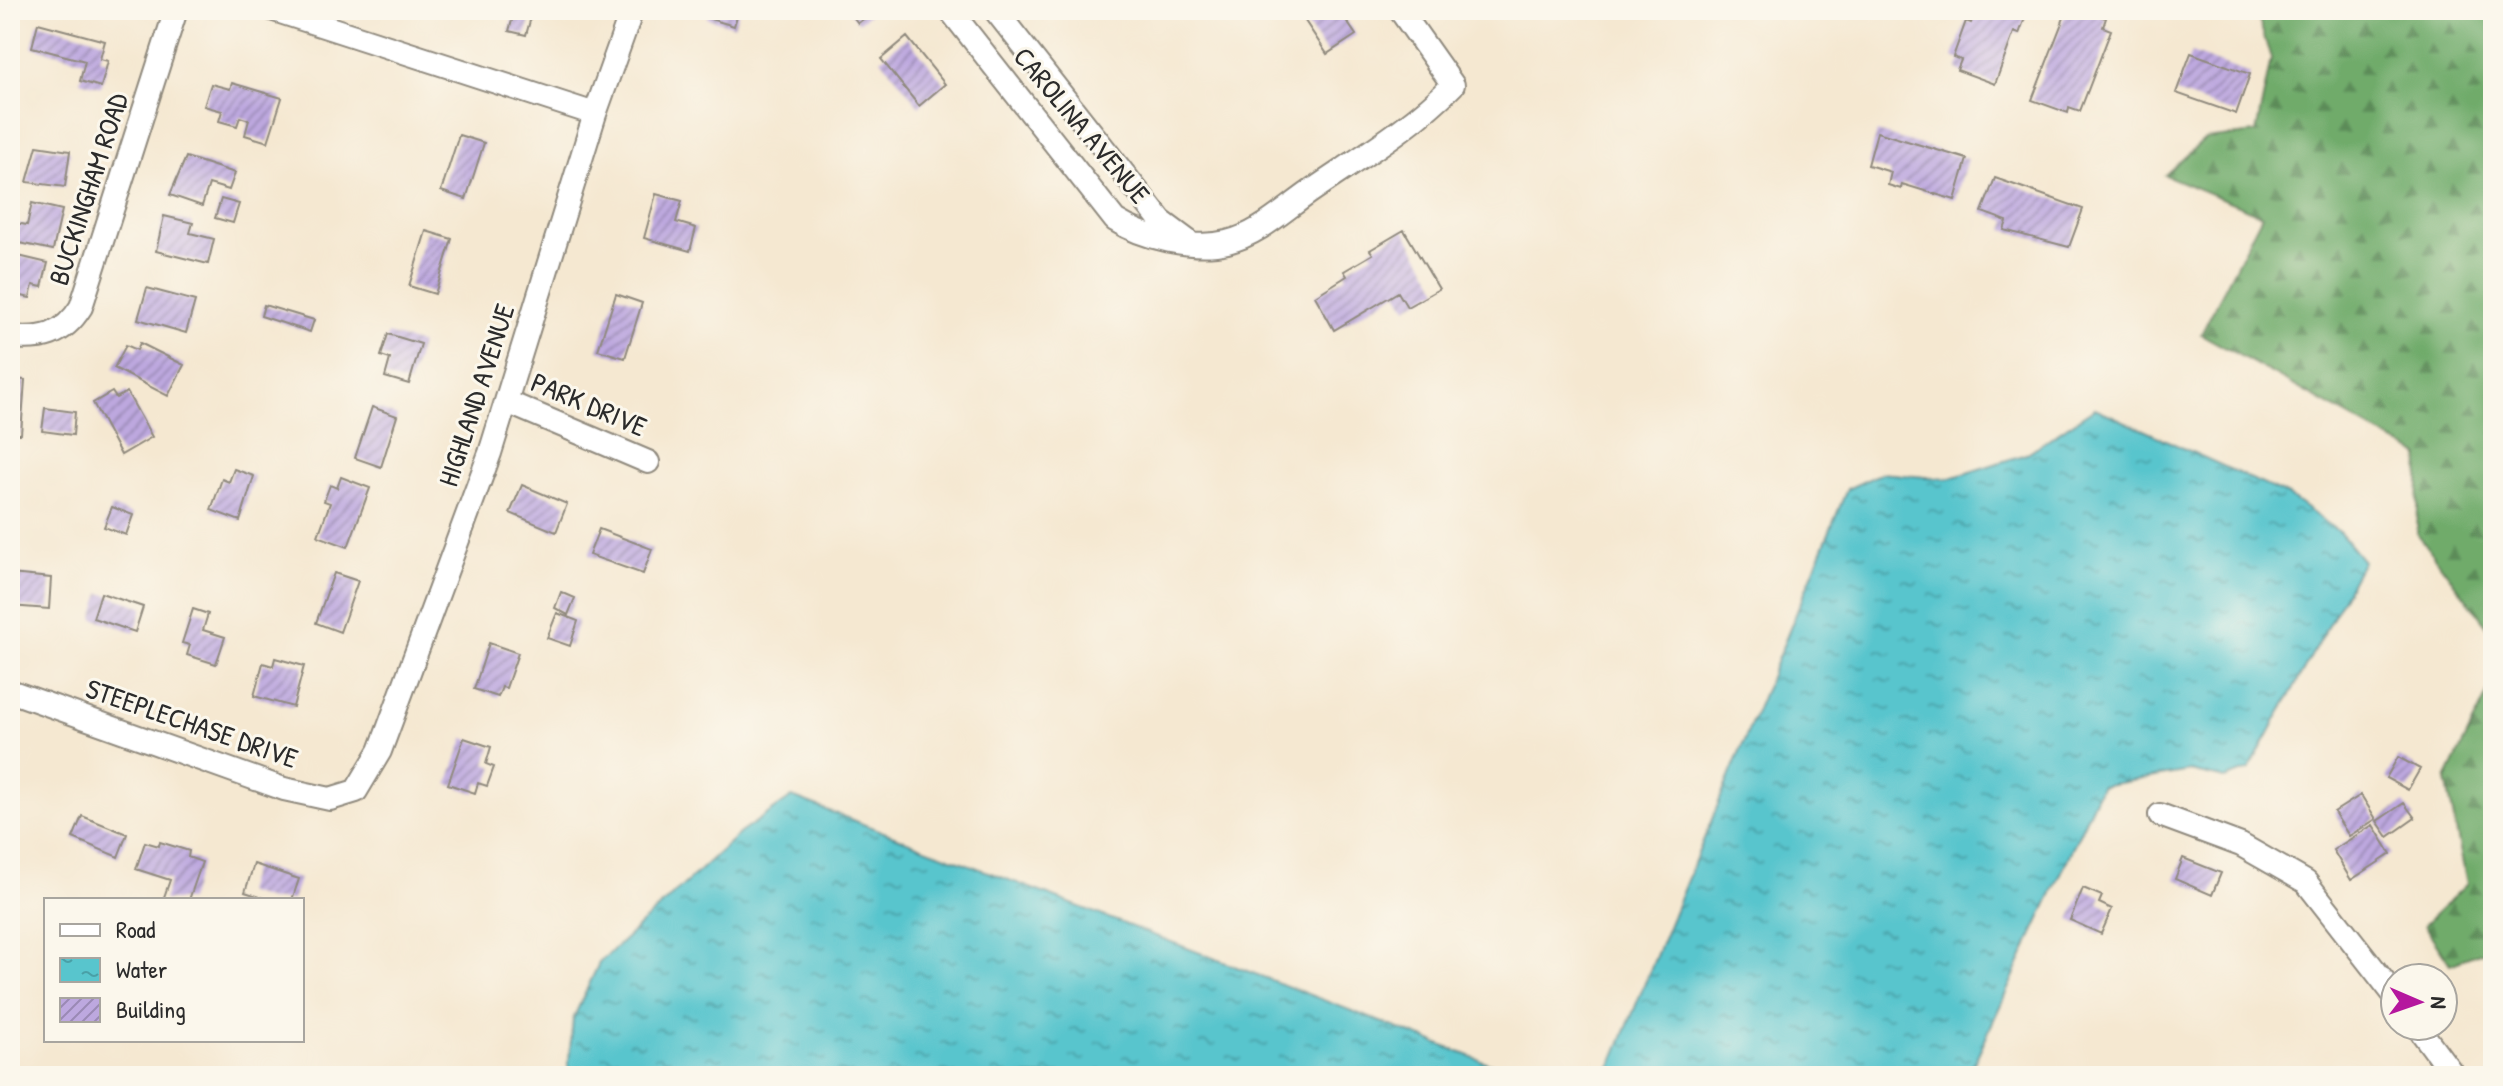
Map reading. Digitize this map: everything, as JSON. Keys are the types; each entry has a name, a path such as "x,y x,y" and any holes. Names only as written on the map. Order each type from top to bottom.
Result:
{"street":[{"name":"BUCKINGHAM ROAD","path":"10,337 48,337 62,331 81,307 176,10"},
{"path":"274,10 595,114"},
{"name":"HIGHLAND AVENUE","path":"356,791 380,751 507,402 595,114 632,10"},
{"name":"CAROLINA AVENUE","path":"950,10 1115,220 1137,235 1224,243 1253,231 1422,115 1453,85 1400,10"},
{"name":"CAROLINA AVENUE","path":"995,10 1161,221 1189,241"},
{"name":"PARK DRIVE","path":"507,402 648,462"},
{"name":"STEEPLECHASE DRIVE","path":"10,691 284,789 330,799 356,791"},
{"path":"2160,815 2241,845 2306,882 2379,976"},
{"path":"2429,1042 2454,1076"}],"green space":[{"path":"2256,10 2493,10 2493,634 2417,533 2420,456 2201,334 2262,215 2165,175 2205,139 2256,133 2271,59"},
{"path":"2493,682 2493,948 2455,962 2449,962 2424,925 2467,884 2446,780"}],"water":[{"path":"2095,408 2289,496 2340,533 2363,561 2249,770 2225,779 2190,771 2101,786 1968,1076 1607,1076 1847,489 1882,473 1948,479 2026,454"},
{"path":"792,797 1522,1076 574,1076 568,1071 573,1019 599,963 740,833"}],"building":[{"path":"515,10 533,10 526,35 509,31"},
{"path":"709,10 739,10 734,26 707,18"},
{"path":"848,10 875,10 858,23"},
{"path":"1322,10 1339,10 1356,35 1327,54 1305,21"},
{"path":"1976,10 2028,10 2019,34 2014,32 1995,84 1957,70 1961,60 1953,57 1966,21 1971,23"},
{"path":"2067,10 2082,10 2106,18 2103,27 2111,30 2080,111 2069,107 2068,113 2032,100"},
{"path":"38,23 105,41 100,59 108,61 101,87 80,81 85,61 32,47"},
{"path":"907,37 945,84 919,106 881,59"},
{"path":"2191,53 2250,74 2236,114 2176,93"},
{"path":"232,83 282,98 268,142 245,135 249,120 240,117 237,126 219,121 222,111 204,106 211,84 230,89"},
{"path":"1877,132 1967,159 1955,200 1902,184 1901,189 1888,185 1891,172 1868,165"},
{"path":"459,135 484,143 466,199 441,191"},
{"path":"37,146 70,151 65,187 27,182"},
{"path":"186,157 235,173 229,190 209,184 202,206 170,195"},
{"path":"1995,178 2083,209 2069,247 2004,230 2007,221 1982,212"},
{"path":"656,194 682,201 676,222 696,228 690,251 644,238"},
{"path":"221,199 239,204 233,223 215,218"},
{"path":"32,203 62,210 53,250 10,241 10,222 27,225"},
{"path":"164,216 193,223 190,233 214,239 208,264 156,251"},
{"path":"1404,230 1439,289 1407,307 1398,292 1334,330 1315,296 1347,276 1344,271 1373,254 1370,250"},
{"path":"426,231 452,239 435,294 409,286"},
{"path":"10,254 48,263 42,287 33,285 30,298 10,293"},
{"path":"147,288 195,301 186,333 138,319"},
{"path":"616,294 642,303 625,358 598,350"},
{"path":"264,305 314,320 310,332 261,316"},
{"path":"388,334 421,344 409,384 385,377 390,359 381,356"},
{"path":"140,343 184,365 168,396 114,368 126,345 137,350"},
{"path":"10,379 25,380 21,434 10,434"},
{"path":"112,392 116,398 127,392 152,437 121,455 93,403"},
{"path":"372,407 397,416 381,467 355,458"},
{"path":"45,408 75,412 73,435 42,431"},
{"path":"234,469 254,476 240,521 211,510 222,479 229,482"},
{"path":"341,477 370,488 348,547 318,536 330,503 324,501 330,485 337,488"},
{"path":"522,485 567,504 556,532 510,513"},
{"path":"112,507 133,515 126,535 104,527"},
{"path":"599,529 652,549 643,574 589,555"},
{"path":"334,573 358,581 340,632 316,623"},
{"path":"10,574 51,578 49,609 10,606"},
{"path":"561,592 575,598 568,615 555,608"},
{"path":"101,593 143,607 135,632 93,618"},
{"path":"193,609 208,614 203,630 225,637 216,664 187,655 190,645 182,643"},
{"path":"557,613 578,621 570,646 547,638"},
{"path":"489,643 518,653 506,688 502,687 498,697 474,689"},
{"path":"275,658 304,666 293,707 254,696 263,663 273,666"},
{"path":"464,738 491,747 486,764 494,767 487,786 478,783 475,793 448,784"},
{"path":"2398,757 2420,769 2408,790 2386,778"},
{"path":"2361,795 2376,819 2349,836 2334,812"},
{"path":"2404,803 2415,818 2388,837 2377,821"},
{"path":"82,816 127,834 118,857 73,838"},
{"path":"2373,825 2391,854 2351,880 2333,850"},
{"path":"145,842 159,846 160,842 189,851 188,857 202,862 190,898 164,898 170,880 136,869"},
{"path":"2183,858 2221,873 2212,895 2175,879"},
{"path":"254,864 299,879 293,898 263,898 245,892"},
{"path":"2083,888 2102,896 2099,903 2112,909 2101,934 2070,920"}]}
